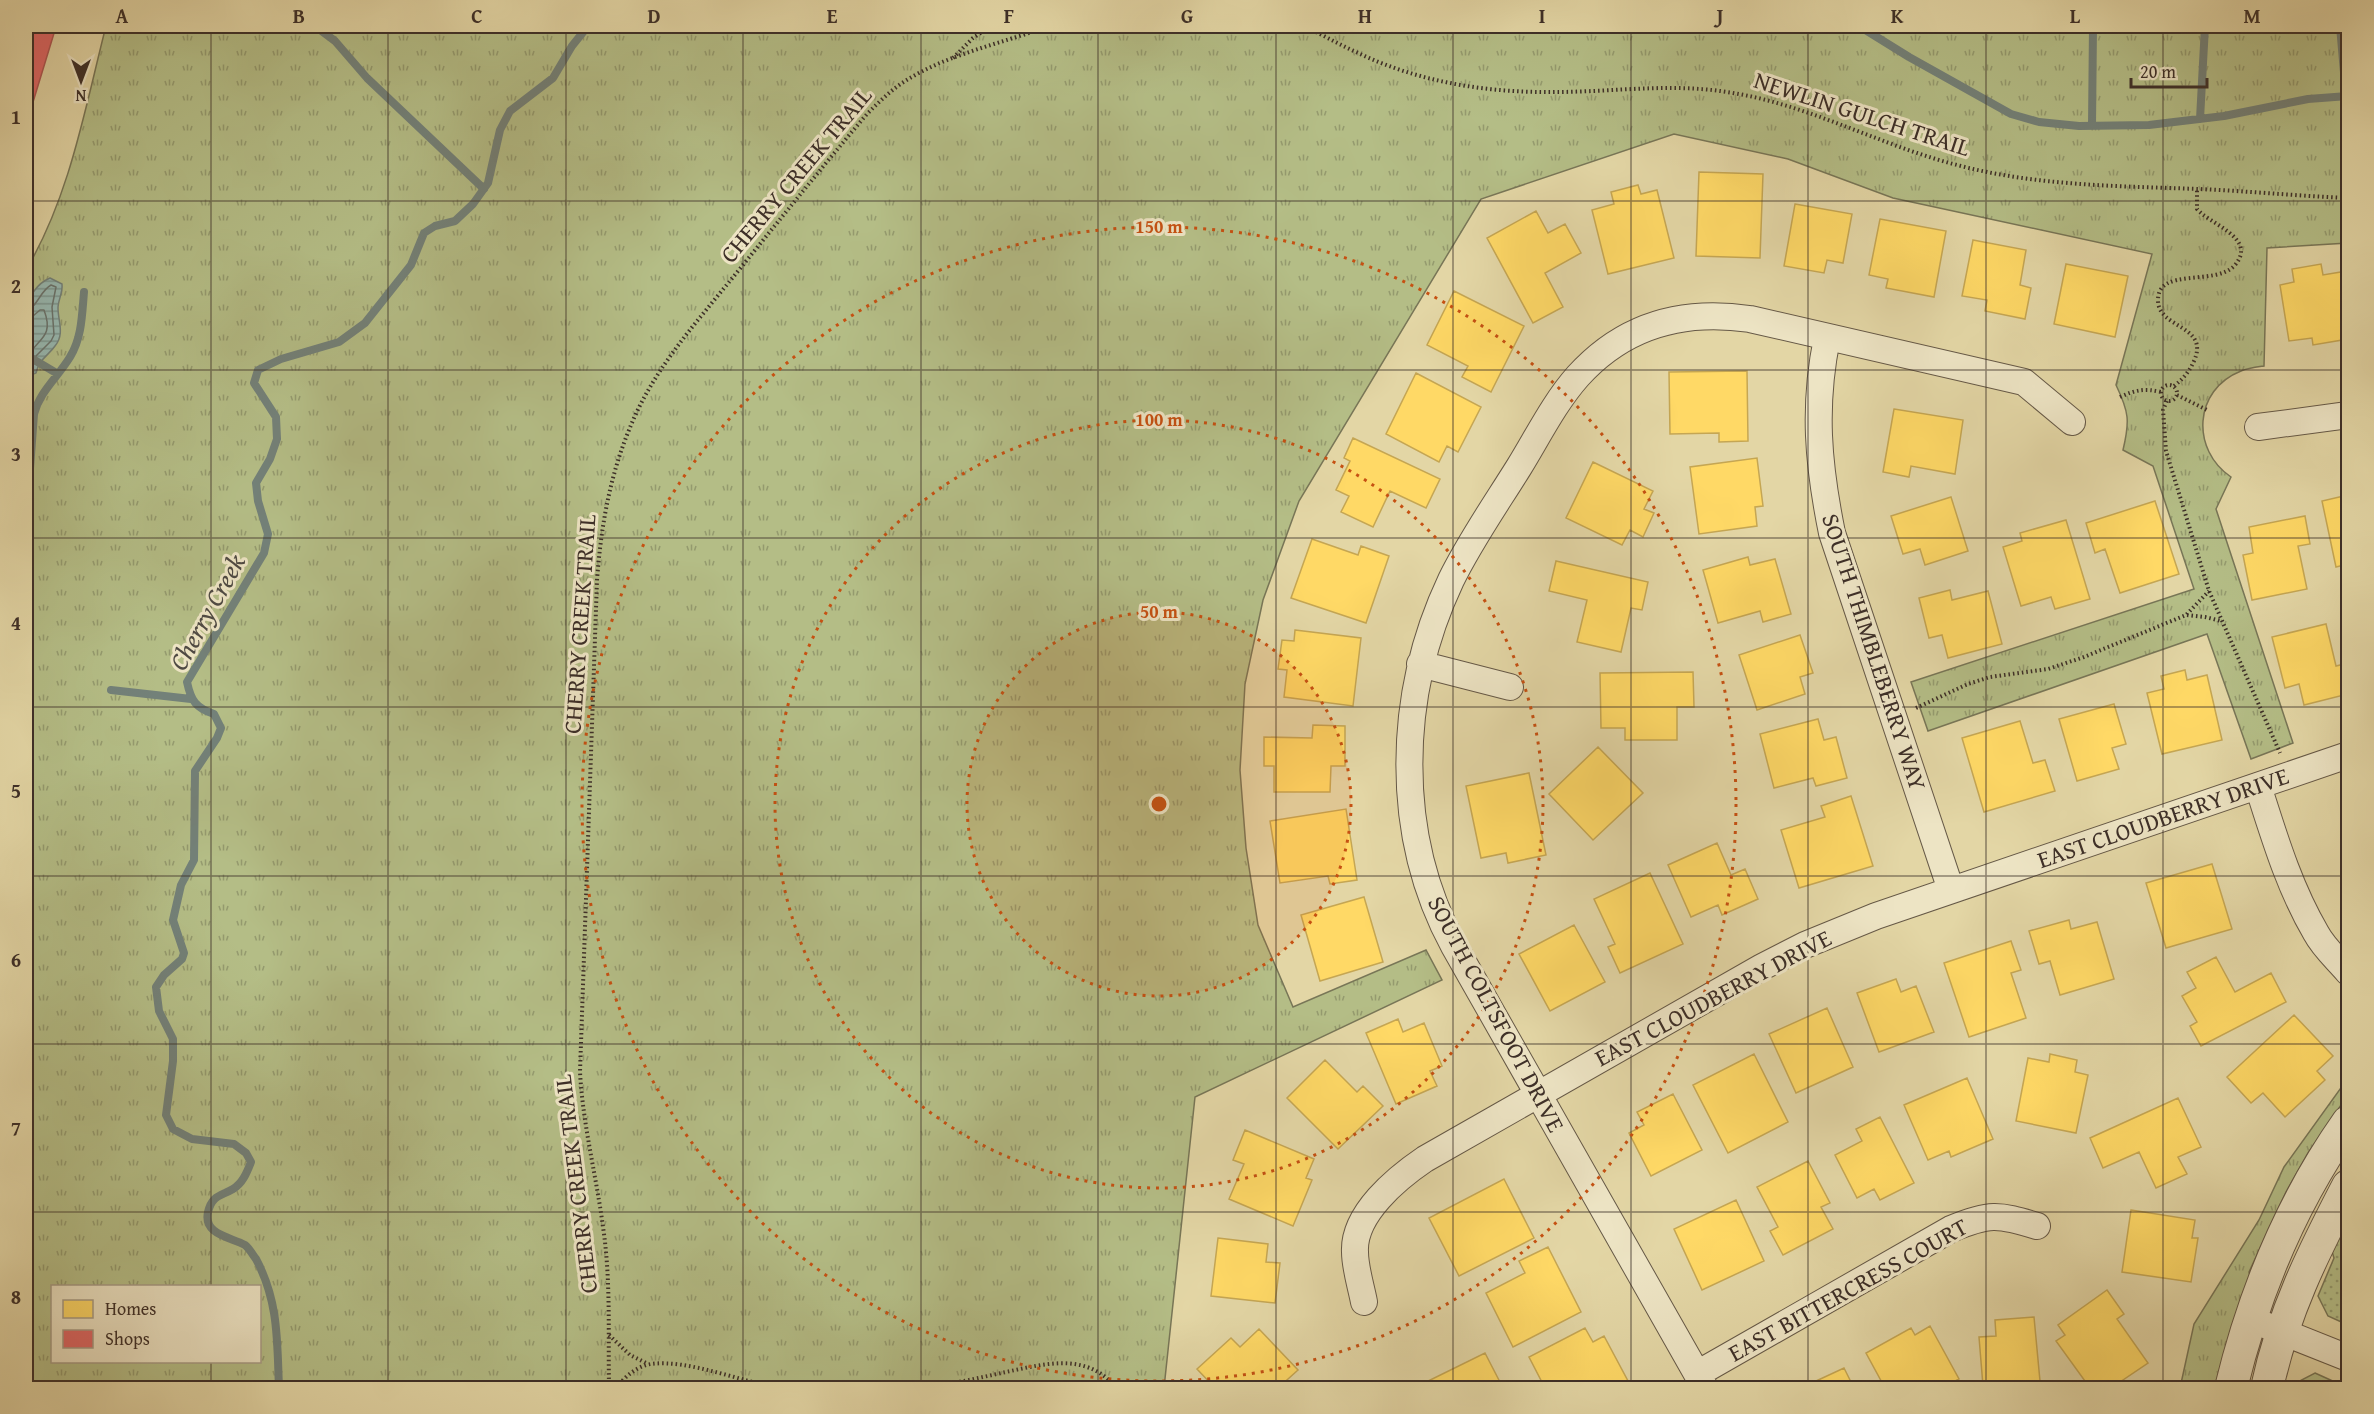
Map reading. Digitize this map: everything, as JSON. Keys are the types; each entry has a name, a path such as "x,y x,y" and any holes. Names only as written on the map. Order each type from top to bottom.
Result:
{"street":[{"name":"SOUTH COLTSFOOT DRIVE","path":"1701,1381 1439,919 1418,842 1409,775 1410,729 1420,664 1440,606 1470,546 1566,391 1577,377 1602,353 1637,331 1675,319 1720,315 1750,319 2025,382 2072,422"},
{"name":"SOUTH THIMBLEBERRY WAY","path":"1827,338 1819,378 1817,437 1832,533 1951,890"},
{"path":"2258,427 2349,415"},
{"path":"1420,664 1510,687"},
{"name":"EAST CLOUDBERRY DRIVE","path":"1364,1302 1354,1251 1357,1236 1364,1220 1388,1187 1425,1159 1762,967 1805,945 1876,916 2349,755"},
{"path":"2258,786 2283,861 2307,915 2328,950 2349,972"},
{"path":"2231,1389 2250,1319 2265,1276 2298,1204 2318,1168 2349,1122"},
{"path":"2267,1389 2281,1330 2303,1275 2349,1186"},
{"name":"EAST BITTERCRESS COURT","path":"1701,1381 1951,1229 1973,1220 2002,1215 2037,1226"},
{"path":"2250,1319 2349,1358"}],"path":[{"path":"952,59 973,38 991,26"},
{"name":"CHERRY CREEK TRAIL","path":"609,1389 604,1228 582,1116 579,1072 597,580 604,510 611,479 629,428 656,376 674,350 827,161 885,96 910,78 952,59 1050,26"},
{"name":"NEWLIN GULCH TRAIL","path":"1304,26 1357,53 1390,66 1467,87 1555,92 1662,87 1724,91 1800,109 1927,156 1994,173 2069,183 2349,198"},
{"path":"2161,392 2166,385 2174,386 2187,375 2196,356 2197,348 2196,341 2188,331 2162,312 2158,303 2161,289 2173,279 2202,278 2227,272 2236,264 2240,255 2240,248 2234,235 2210,221 2197,209 2197,189"},
{"path":"2167,401 2174,399 2177,395 2174,386"},
{"path":"2120,397 2148,388 2161,392"},
{"path":"2161,392 2167,401"},
{"path":"2177,395 2209,411"},
{"path":"2167,401 2163,410 2166,451 2209,591 2280,754"},
{"path":"1916,708 1968,684 1990,677 2063,665 2186,615 2209,591"},
{"path":"2186,615 2221,622"},
{"path":"608,1334 630,1355 649,1364 682,1366 780,1389"},
{"path":"924,1389 1057,1362 1085,1366 1106,1377 1116,1389"},
{"path":"617,1389 632,1372 649,1364"}],"green space":[{"path":"106,26 2348,26 2348,243 2267,248 2264,366 2244,370 2225,380 2214,392 2206,406 2203,421 2204,437 2209,452 2218,465 2231,477 2216,509 2293,743 2251,759 2207,634 1928,731 1911,682 2194,589 2153,466 2123,450 2127,417 2124,402 2116,385 2152,254 1893,198 1788,159 1674,134 1481,199 1299,501 1263,600 1245,684 1240,770 1246,848 1258,925 1293,1007 1426,950 1442,980 1195,1097 1164,1388 26,1388 26,270 54,212 83,120"},
{"path":"2348,1078 2348,1095 2308,1153 2286,1192 2249,1272 2251,1280 2220,1388 2180,1388 2194,1324 2259,1220 2284,1167"},
{"path":"2348,1208 2348,1325 2328,1316 2318,1296 2334,1258 2330,1245"},
{"path":"2315,1373 2337,1383 2335,1388 2286,1388"}],"water":[{"path":"50,278 62,284 58,308 60,337 39,364 36,373 26,377 24,322 27,308 31,295 39,285"}],"building: Homes":[{"path":"1699,172 1763,174 1760,258 1696,256"},
{"path":"1638,185 1641,194 1657,190 1674,258 1608,274 1592,210 1614,204 1611,192"},
{"path":"1795,204 1852,214 1843,263 1827,260 1824,273 1784,266"},
{"path":"1536,211 1548,233 1565,224 1581,253 1545,273 1563,307 1533,323 1487,238"},
{"path":"1880,219 1946,231 1934,297 1886,288 1888,279 1869,275"},
{"path":"1973,240 2026,250 2020,285 2031,288 2025,319 1985,311 1987,300 1962,296"},
{"path":"2066,264 2128,276 2115,337 2054,324"},
{"path":"2321,264 2323,275 2347,271 2348,339 2313,345 2312,338 2289,341 2280,285 2294,282 2292,269"},
{"path":"1454,291 1524,326 1491,392 1462,377 1468,366 1427,345"},
{"path":"1747,371 1748,441 1719,442 1719,433 1670,434 1669,372"},
{"path":"1416,373 1481,407 1458,452 1447,446 1439,462 1386,434"},
{"path":"1894,409 1963,420 1955,474 1911,466 1909,477 1883,472"},
{"path":"1353,438 1440,479 1426,508 1390,491 1373,527 1341,512 1349,496 1336,490 1350,461 1344,458"},
{"path":"1757,458 1763,506 1755,507 1757,526 1699,534 1690,467"},
{"path":"1593,462 1653,491 1644,509 1654,513 1643,537 1630,530 1622,545 1566,518"},
{"path":"2348,495 2348,564 2336,567 2322,501"},
{"path":"1951,497 1968,551 1925,565 1920,549 1903,554 1891,516"},
{"path":"2155,501 2179,574 2120,593 2105,549 2095,553 2086,523"},
{"path":"2305,516 2310,544 2298,546 2307,589 2252,600 2243,555 2253,553 2249,527"},
{"path":"2066,520 2090,599 2055,609 2051,597 2021,606 2003,547 2022,541 2020,533"},
{"path":"1312,539 1358,555 1361,546 1389,556 1366,623 1291,598"},
{"path":"1748,557 1750,565 1775,559 1791,614 1763,622 1760,611 1718,623 1703,570"},
{"path":"1556,561 1648,582 1642,610 1631,608 1621,652 1577,642 1587,600 1549,591"},
{"path":"1950,590 1952,600 1988,591 2002,644 1948,658 1942,635 1929,638 1919,598"},
{"path":"2326,624 2336,666 2348,663 2348,694 2304,705 2299,684 2285,688 2272,637"},
{"path":"1295,630 1361,638 1353,706 1284,697 1287,670 1278,669 1282,640 1294,641"},
{"path":"1800,635 1813,673 1800,677 1805,694 1757,710 1739,655"},
{"path":"2185,670 2187,680 2207,675 2222,740 2162,754 2147,693 2164,689 2161,676"},
{"path":"1693,672 1694,707 1677,707 1677,740 1625,740 1625,728 1601,728 1600,673"},
{"path":"2114,704 2126,744 2112,748 2119,769 2077,781 2059,719"},
{"path":"1818,719 1824,740 1836,737 1847,778 1816,786 1813,778 1774,788 1760,734"},
{"path":"2020,721 2033,763 2045,760 2055,791 1984,812 1962,738"},
{"path":"1313,725 1345,726 1345,766 1331,766 1330,792 1274,792 1274,766 1264,766 1264,737 1312,738"},
{"path":"1598,747 1643,793 1593,840 1549,794"},
{"path":"1529,773 1546,855 1508,863 1506,853 1481,858 1466,786"},
{"path":"1851,796 1873,866 1799,888 1781,830 1825,817 1821,806"},
{"path":"1346,809 1357,880 1330,884 1328,876 1280,883 1270,821"},
{"path":"1717,843 1731,875 1745,869 1758,899 1722,915 1718,905 1691,917 1668,865"},
{"path":"2212,864 2232,929 2166,948 2146,883"},
{"path":"1650,873 1683,944 1620,973 1608,947 1615,944 1594,899"},
{"path":"1364,897 1383,962 1320,981 1301,915"},
{"path":"2069,920 2071,929 2097,922 2114,979 2060,995 2050,961 2039,964 2029,931"},
{"path":"1574,925 1605,982 1550,1011 1519,954"},
{"path":"2011,941 2021,970 2011,973 2026,1018 1969,1037 1944,963"},
{"path":"2216,957 2235,992 2271,973 2286,1002 2201,1046 2190,1026 2197,1022 2182,996 2196,988 2187,972"},
{"path":"1896,979 1901,992 1916,986 1934,1032 1879,1052 1857,993"},
{"path":"1827,1008 1853,1067 1796,1093 1769,1034"},
{"path":"2294,1015 2333,1056 2317,1071 2325,1080 2285,1117 2263,1093 2251,1103 2227,1077"},
{"path":"1398,1019 1403,1032 1424,1023 1442,1066 1430,1071 1437,1086 1396,1104 1366,1033"},
{"path":"1754,1054 1788,1122 1728,1153 1693,1085"},
{"path":"2050,1054 2077,1060 2075,1072 2088,1075 2076,1133 2016,1121 2028,1058 2049,1062"},
{"path":"1325,1060 1357,1092 1363,1086 1383,1106 1338,1149 1287,1098"},
{"path":"1967,1078 1993,1139 1951,1157 1949,1151 1928,1160 1904,1105"},
{"path":"1673,1094 1702,1150 1651,1176 1629,1133 1644,1125 1637,1112"},
{"path":"2178,1098 2201,1147 2178,1157 2187,1174 2156,1188 2139,1152 2103,1168 2090,1138"},
{"path":"1880,1117 1914,1183 1880,1200 1874,1189 1857,1198 1835,1155 1862,1141 1856,1129"},
{"path":"1245,1130 1314,1159 1306,1178 1312,1180 1293,1226 1229,1199 1244,1164 1233,1160"},
{"path":"1808,1161 1830,1203 1821,1207 1833,1229 1783,1255 1770,1231 1778,1227 1757,1187"},
{"path":"1504,1179 1534,1238 1459,1276 1429,1218"},
{"path":"1736,1200 1764,1261 1702,1290 1674,1229"},
{"path":"2131,1210 2195,1220 2192,1238 2198,1238 2191,1282 2122,1272"},
{"path":"1218,1238 1268,1244 1266,1262 1280,1263 1275,1303 1211,1296"},
{"path":"1548,1247 1581,1312 1513,1347 1486,1293 1525,1273 1519,1261"},
{"path":"2107,1290 2124,1314 2117,1319 2148,1363 2111,1388 2090,1388 2056,1341 2065,1335 2058,1325"},
{"path":"2034,1317 2040,1381 1983,1386 1979,1337 1996,1336 1995,1320"},
{"path":"1930,1326 1959,1379 1942,1388 1885,1388 1866,1353 1911,1328 1915,1335"},
{"path":"1585,1328 1593,1342 1604,1336 1628,1381 1613,1388 1545,1388 1529,1357"},
{"path":"1259,1329 1298,1370 1278,1388 1267,1381 1259,1388 1215,1388 1197,1369 1231,1338 1240,1347"},
{"path":"1485,1353 1503,1388 1420,1388 1418,1386"},
{"path":"1844,1368 1854,1388 1801,1388"}],"building: Shops":[{"path":"26,26 42,26 55,30 26,125"}],"waterway":[{"path":"315,26 335,41 367,78 484,189"},
{"name":"Cherry Creek","path":"279,1388 275,1322 264,1275 246,1246 219,1234 210,1226 208,1220 212,1202 239,1184 251,1162 246,1153 234,1144 192,1139 173,1129 166,1115 173,1061 173,1039 159,1011 156,987 164,975 182,959 184,953 173,920 181,885 194,860 195,771 221,728 214,714 195,703 187,682 264,553 268,534 258,501 256,483 270,459 277,439 276,417 254,383 258,370 281,359 339,342 365,323 411,265 424,233 435,226 455,221 473,204 488,183 500,130 510,111 553,78 572,46 588,26"},
{"name":"Cherry Creek","path":"630,26 635,26"},
{"path":"1859,26 2011,114 2039,122 2079,126 2149,125 2224,116 2308,99 2348,96"},
{"path":"2092,126 2093,26"},
{"path":"2200,119 2205,26"},
{"path":"2340,26 2346,96"},
{"path":"26,523 34,414 40,398 74,350 81,326 84,292"},
{"path":"26,355 58,374"},
{"path":"111,690 191,699"}]}
